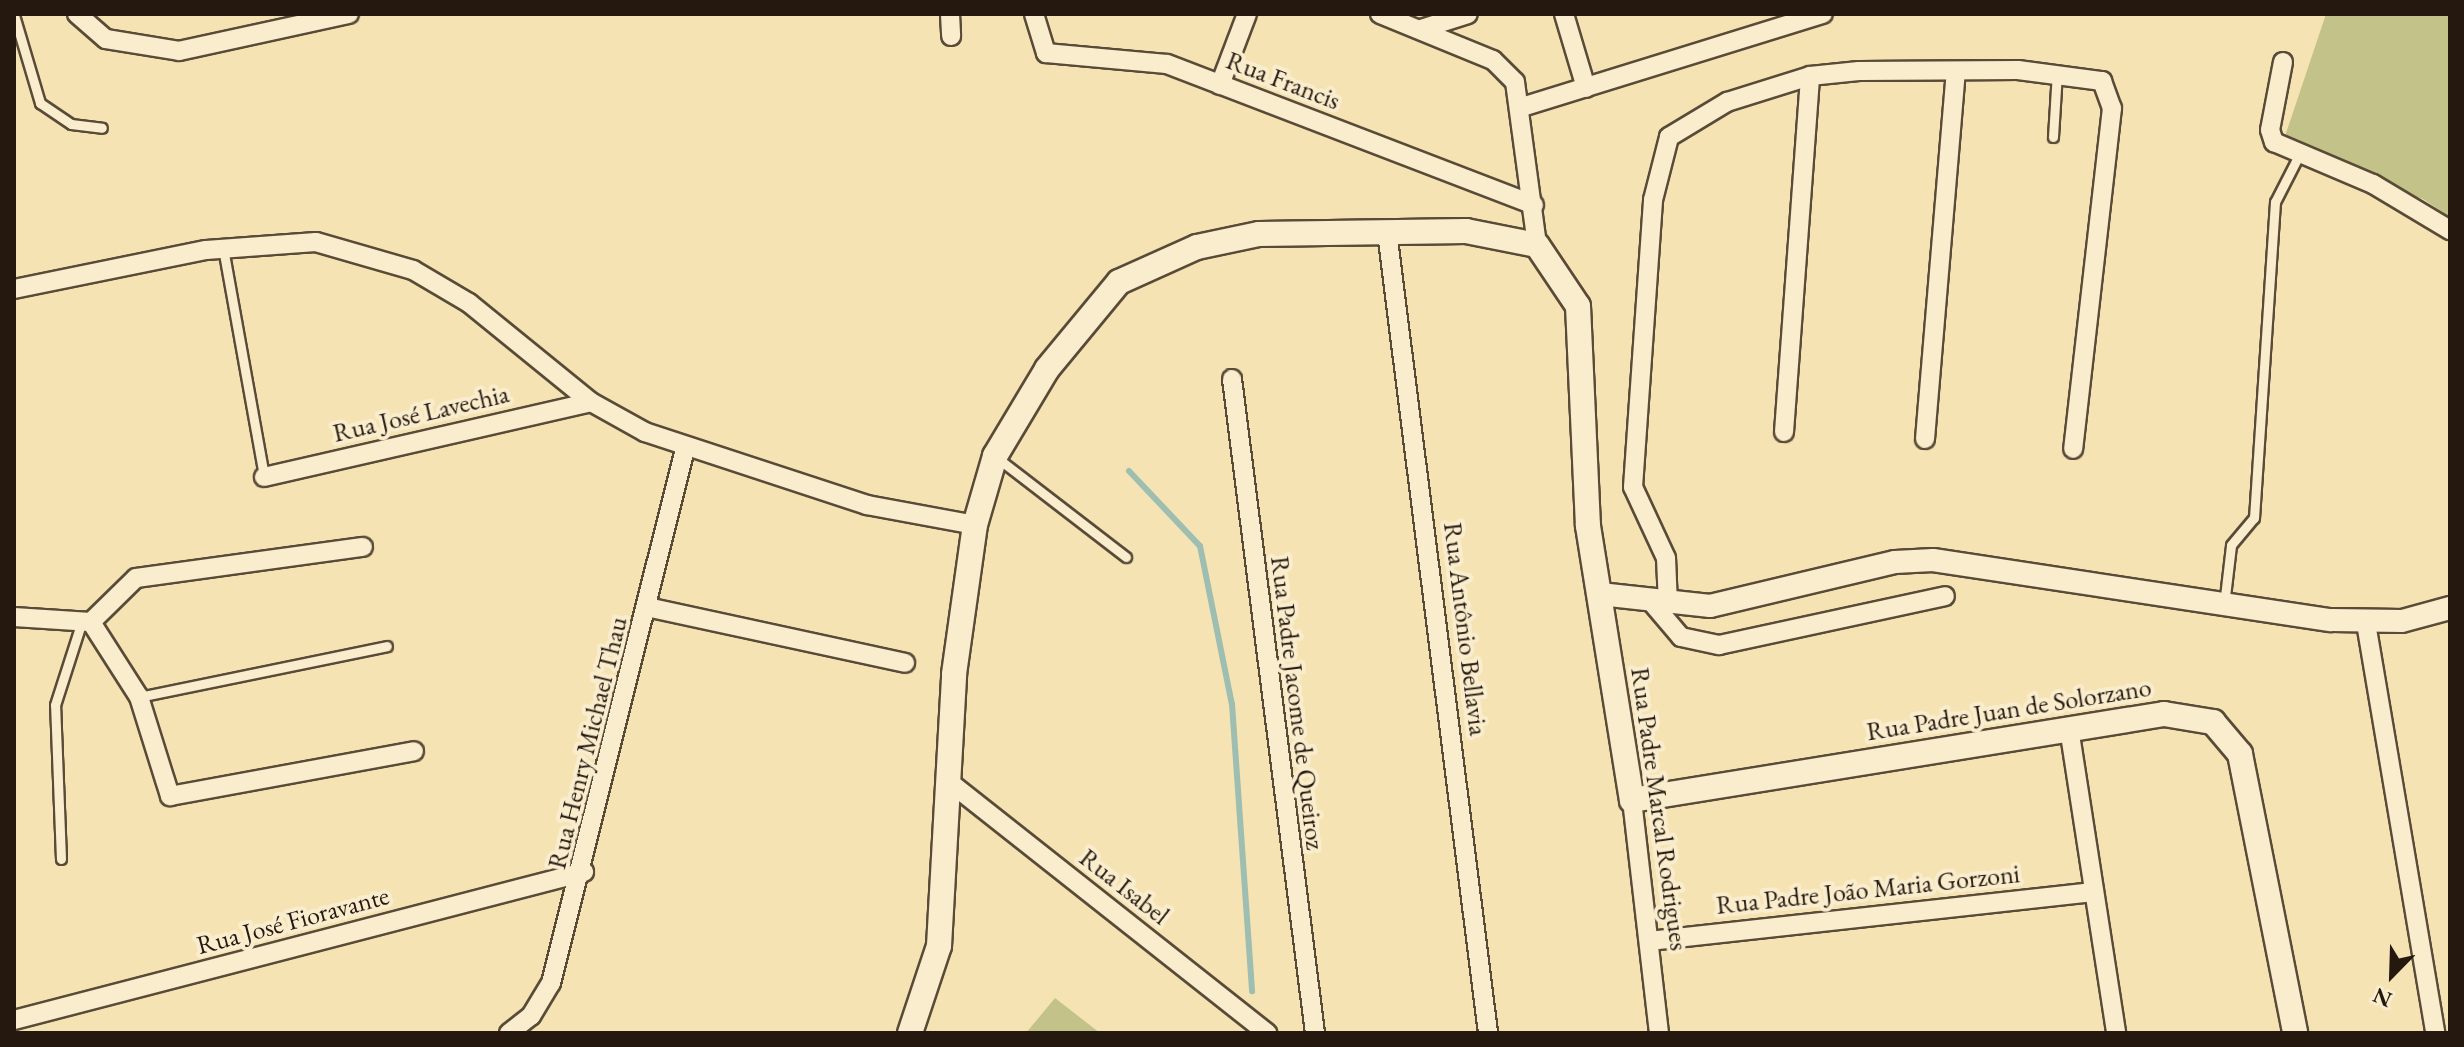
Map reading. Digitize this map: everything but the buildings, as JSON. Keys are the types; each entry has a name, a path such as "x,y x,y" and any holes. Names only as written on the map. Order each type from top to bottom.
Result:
{"main road":[{"path":"910,1033 939,946 948,781 975,525 995,456 1061,348 1119,282 1225,239 1466,231 1537,245"},
{"name":"Rua Padre Marcal Rodrigues","path":"1537,245 1578,306 1588,526 1632,800"},
{"name":"Rua Padre Juan de Solorzano","path":"1632,800 2164,714 2213,722 2230,734 2295,1033"}],"street":[{"path":"77,14 106,39 179,51 349,14"},
{"path":"950,14 951,36"},
{"name":"Rua Francis","path":"1034,14 1046,53 1149,60 1534,205"},
{"path":"1220,85 1247,14"},
{"path":"1380,14 1493,60 1515,82 1522,107 1537,245"},
{"path":"1421,29 1468,14"},
{"path":"1564,14 1586,88"},
{"path":"1522,107 1812,15"},
{"path":"2283,62 2270,130 2274,142 2373,184 2450,230"},
{"path":"1925,439 1956,71"},
{"path":"1945,596 1719,645 1681,637 1660,605 1666,558 1633,487 1658,163 1669,137 1685,123 1810,76 1956,71 2057,72 2102,81 2112,108 2073,449"},
{"path":"1784,432 1810,76"},
{"name":"Rua Antônio Bellavia","path":"1387,232 1488,1033"},
{"path":"14,289 222,248 316,242 413,270 469,303 591,402 685,449 867,505 975,525"},
{"name":"Rua Padre Jacome de Queiroz","path":"1232,379 1315,1033"},
{"name":"Rua José Lavechia","path":"264,477 591,402"},
{"name":"Rua Henry Michael Thau","path":"509,1033 531,1016 551,983 584,872 685,449"},
{"path":"14,617 87,621 136,578 363,547"},
{"path":"1600,594 1660,605 1736,602 1895,562 1933,560 2224,608 2366,623 2450,608"},
{"path":"647,607 905,663"},
{"path":"87,621 139,697 171,802 414,751"},
{"path":"2366,623 2435,1033"},
{"path":"2069,728 2116,1033"},
{"name":"Rua Isabel","path":"948,781 1267,1033"},
{"name":"Rua Padre Marcal Rodrigues","path":"1632,800 1659,1033"},
{"name":"Rua José Fioravante","path":"14,1020 584,872"},
{"name":"Rua Padre João Maria Gorzoni","path":"1649,941 2093,892"}],"lane":[{"path":"14,15 40,103 71,124 102,128"},
{"path":"2053,137 2057,72"},
{"path":"2224,608 2231,545 2254,518 2275,202 2299,155"},
{"path":"222,248 264,477"},
{"path":"995,456 1126,557"},
{"path":"61,859 55,705 87,621"},
{"path":"139,697 387,646"}],"green space":[{"path":"2326,14 2450,14 2450,217 2423,199 2280,151"},
{"path":"1055,998 1100,1033 1026,1033"}],"waterway":[{"path":"1129,471 1200,546 1232,704 1252,991"}]}
